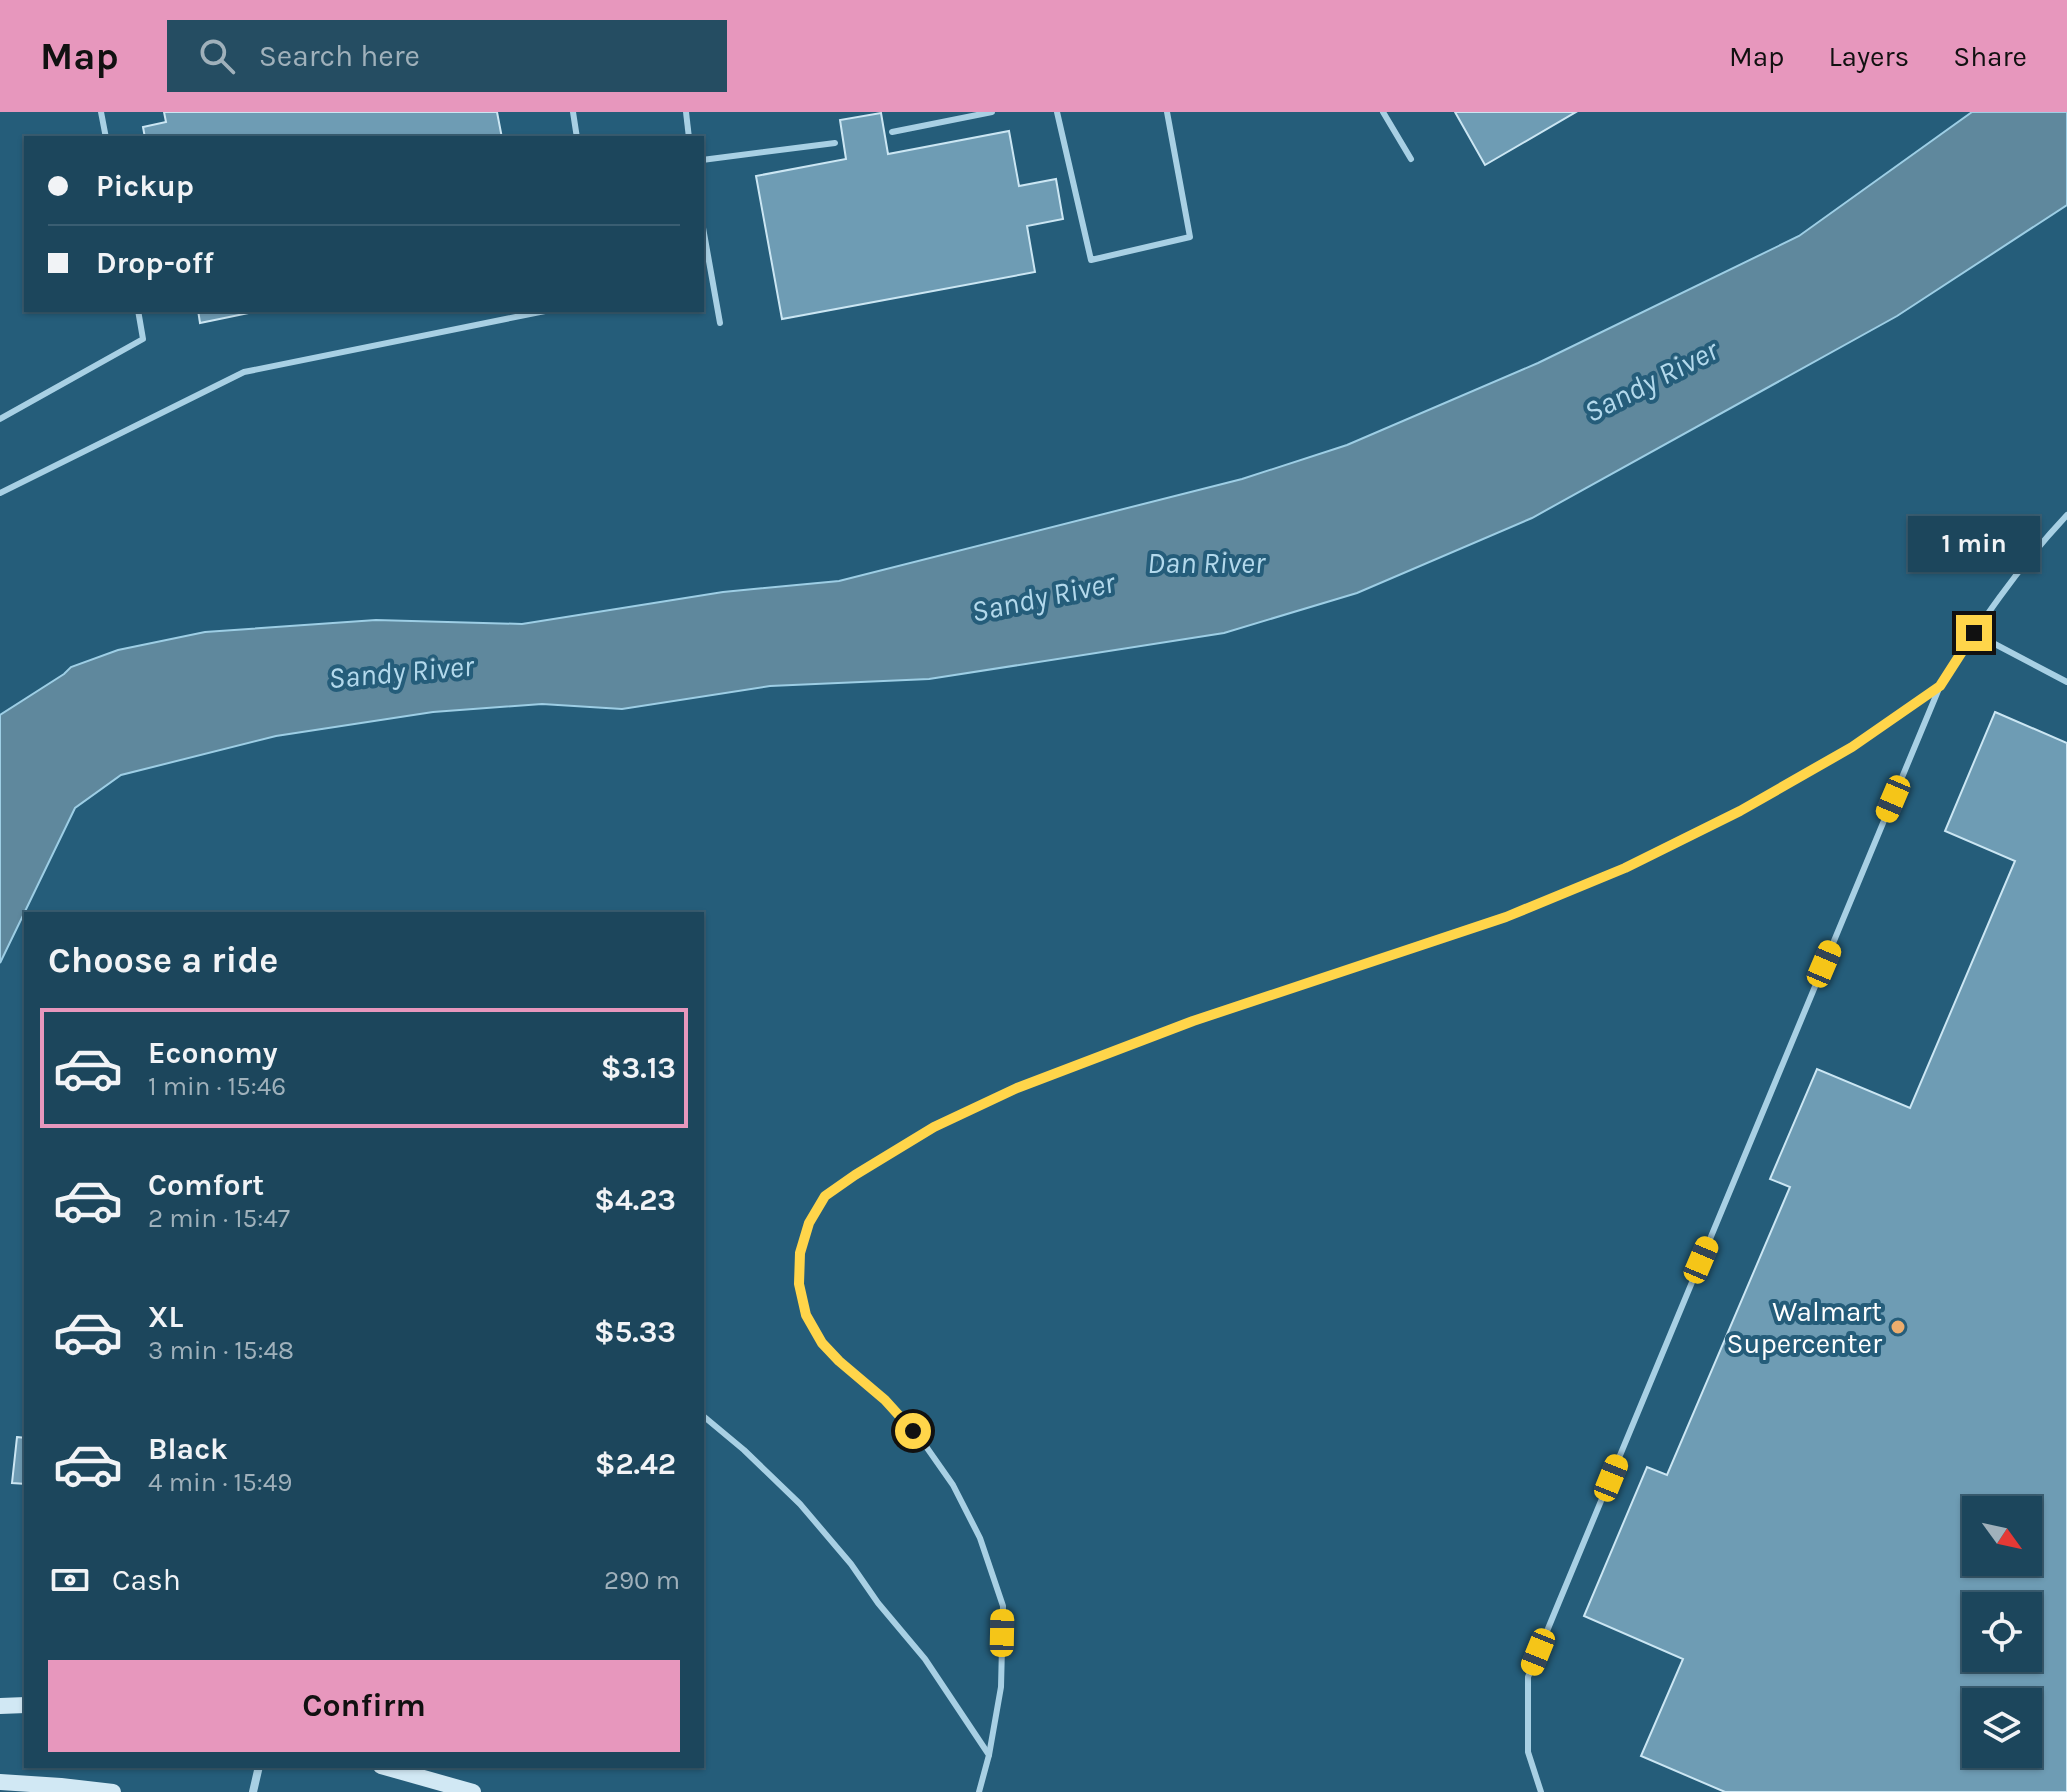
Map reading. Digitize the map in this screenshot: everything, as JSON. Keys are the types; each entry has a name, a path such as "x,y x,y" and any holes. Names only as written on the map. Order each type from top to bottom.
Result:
{"main road":[{"path":"0,1706 24,1705"},
{"path":"389,1768 473,1792"},
{"path":"0,1782 113,1792"}],"street":[{"path":"253,1792 259,1768"}],"lane":[{"path":"101,112 106,136"},
{"path":"573,112 577,136"},
{"path":"686,112 689,136"},
{"path":"892,132 992,112"},
{"path":"1057,112 1091,260 1190,237 1167,112"},
{"path":"1383,112 1411,159"},
{"path":"704,160 835,143"},
{"path":"704,233 720,323"},
{"path":"0,419 143,339 138,312"},
{"path":"0,493 244,372 540,312"},
{"path":"1541,1792 1528,1752 1528,1677 1940,686 2027,559 2067,515"},
{"path":"2058,524 2067,529"},
{"path":"1974,633 2067,682"},
{"path":"979,1792 1001,1687 1003,1606 980,1538 953,1485 925,1445 885,1400 822,1343 806,1315 799,1284 800,1253 809,1223 825,1196 934,1127 1017,1088 1193,1021 1506,917 1625,868 1778,790 1852,747 1940,686"},
{"path":"704,1417 744,1450 810,1516 851,1564 878,1603 925,1659 989,1755"}],"water":[{"name":"Dan River","path":"1972,112 2067,112 2067,205 1897,316 1532,518 1357,593 1224,633 929,679 770,686 622,709 542,704 433,712 276,736 121,775 75,808 0,963 0,715 71,667 118,650 205,632 376,620 522,624 723,592 839,581 1242,479 1347,445 1538,363 1799,236"}],"building":[{"path":"164,112 497,112 502,136 145,136 143,127 166,122"},
{"path":"1455,112 1576,112 1485,165"},
{"path":"881,113 888,154 1009,131 1019,186 1056,179 1063,219 1027,226 1035,272 782,319 756,176 846,159 840,120"},
{"path":"198,312 253,312 200,323"},
{"name":"Walmart Supercenter","path":"1995,712 2067,743 2067,1792 1725,1792 1641,1756 1683,1659 1584,1616 1647,1467 1667,1475 1790,1187 1770,1179 1817,1069 1910,1108 2015,861 1945,831"},
{"path":"17,1437 24,1438 24,1484 12,1483"}],"place":[{"name":"Walmart Supercenter","path":"1898,1327"}],"route":[{"path":"913,1431 885,1400 822,1343 806,1315 799,1284 800,1253 809,1223 825,1196 934,1127 1017,1088 1193,1021 1506,917 1625,868 1740,811 1852,747 1940,686 1974,633"}],"water label":[{"name":"Sandy River","path":"1651,381"},
{"name":"Sandy River","path":"1043,597"},
{"name":"Sandy River","path":"401,672"}]}
